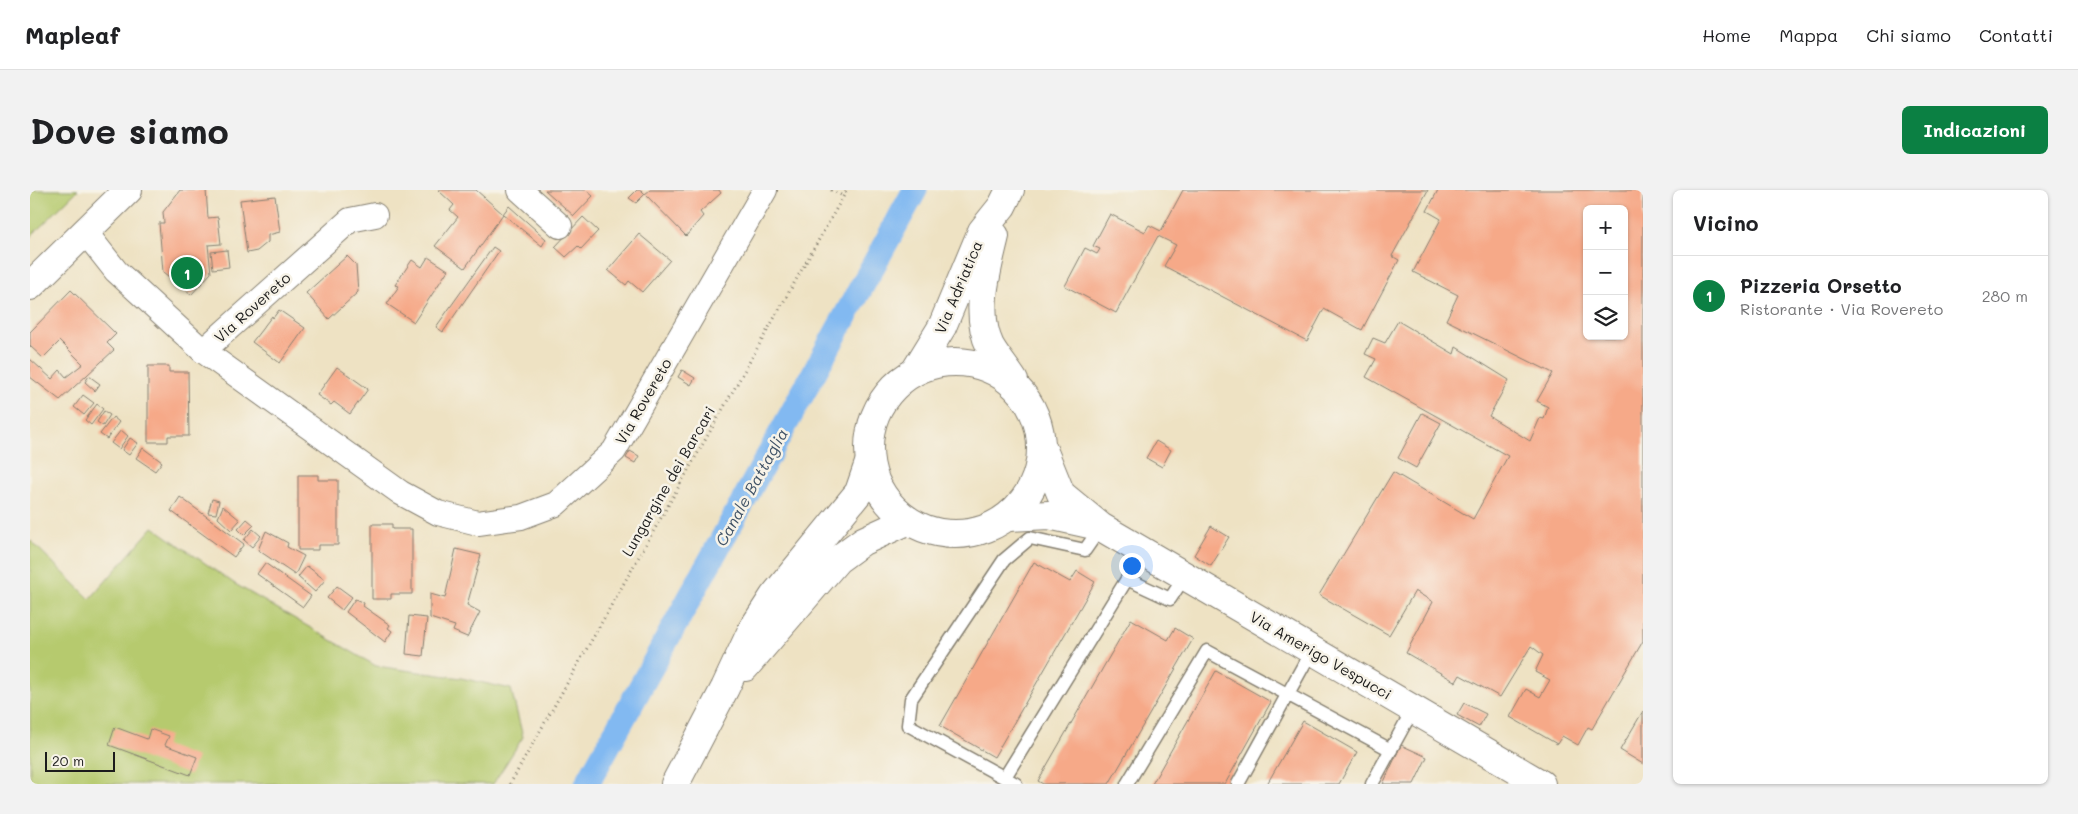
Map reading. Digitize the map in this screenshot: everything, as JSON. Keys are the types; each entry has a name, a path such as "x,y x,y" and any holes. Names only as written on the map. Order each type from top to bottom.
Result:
{"main road":[{"path":"30,286 128,190"},
{"name":"Via Adriatica","path":"915,371 942,327 982,231 1006,198"},
{"name":"Via Adriatica","path":"1006,198 986,280 984,329 990,346 1022,392"},
{"path":"943,362 973,363 1000,373 1022,392 1037,418 1042,447 1039,473 1027,497 1009,516 986,530 959,535 932,532 907,521 889,505 876,486 869,463 869,435 877,409 893,387 915,371 943,362"},
{"name":"Via Amerigo Vespucci","path":"1042,447 1061,494 1101,527 1542,784"},
{"path":"675,784 725,688 752,630 774,596 860,492 869,463"},
{"name":"Via Amerigo Vespucci","path":"1009,516 1049,515 1101,527"},
{"path":"725,688 748,664 837,560 863,541 907,521"}],"street":[{"path":"520,190 560,226"},
{"name":"Via Rovereto","path":"86,233 116,271 203,351 401,494 438,513 478,523 521,517 556,504 614,451 765,190"},
{"name":"Via Rovereto","path":"203,351 350,220 375,215"}],"lane":[{"path":"1016,784 908,725 911,699 1004,560 1030,538 1085,550 1101,527"},
{"path":"1004,777 1127,579 1170,599 1185,576"},
{"path":"1238,784 1312,650"},
{"path":"1127,784 1207,651 1391,750"},
{"path":"1372,784 1413,709"}],"path":[{"path":"831,190 843,196"},
{"name":"Lungargine dei Barcari","path":"510,784 847,190"}],"green space":[{"path":"30,190 78,190 30,237"},
{"path":"153,527 235,584 376,666 461,678 511,689 523,737 493,784 30,784 30,540 90,599"}],"building":[{"path":"180,190 206,190 208,218 218,217 221,244 208,245 211,273 191,295 163,272 159,223 164,223 163,212"},
{"path":"438,190 476,190 503,214 465,268 435,246 458,217 450,210 454,205"},
{"path":"545,190 586,190 593,196 574,216"},
{"path":"637,190 641,190 645,194 636,203 629,198"},
{"path":"650,190 719,190 721,193 700,212 703,216 686,236 645,194"},
{"path":"1183,190 1428,190 1392,256 1399,260 1362,330 1324,309 1307,341 1164,266 1176,245 1158,236 1116,313 1065,286 1085,248 1097,254 1100,249 1093,246 1110,214 1145,232 1149,225 1161,231"},
{"path":"1438,190 1643,190 1643,641 1592,729 1588,727 1578,745 1562,736 1557,744 1510,717 1526,689 1540,697 1550,680 1535,672 1543,655 1531,646 1500,697 1460,675 1456,682 1406,653 1433,602 1415,591 1389,635 1319,595 1393,472 1473,519 1508,456 1366,377 1376,359 1365,354 1373,338 1385,343 1398,321 1454,354 1456,347 1509,380 1489,416 1530,441 1540,418 1544,419 1548,407 1537,401 1553,373 1446,320 1458,295 1413,272 1441,219 1427,211"},
{"path":"275,196 280,232 268,235 268,242 257,251 247,253 240,200"},
{"path":"509,206 546,239 542,246 503,214"},
{"path":"583,217 598,231 581,249 578,246 566,257 555,247"},
{"path":"639,234 670,260 642,292 629,281 626,285 608,270"},
{"path":"493,247 499,251 443,332 436,327"},
{"path":"227,250 229,267 213,269 211,252"},
{"path":"347,256 356,265 358,292 329,319 306,293"},
{"path":"428,257 448,270 414,322 387,304 399,286 395,285 412,260 422,267"},
{"path":"71,290 116,334 107,343 114,350 60,400 30,377 30,359 52,379 60,370 66,377 83,364 60,341 43,358 30,346 30,332"},
{"path":"279,310 305,328 280,363 252,342"},
{"path":"148,366 169,366 169,372 188,372 189,436 168,436 168,442 148,442"},
{"path":"337,367 368,389 350,414 334,402 331,405 317,395"},
{"path":"682,370 695,378 691,385 678,377"},
{"path":"89,376 100,384 95,391 85,382"},
{"path":"83,395 94,403 84,415 74,407"},
{"path":"97,404 103,409 91,425 85,420"},
{"path":"104,411 110,415 103,426 97,422"},
{"path":"1422,413 1441,423 1416,468 1398,458"},
{"path":"113,417 119,422 107,439 100,434"},
{"path":"121,430 128,436 119,449 111,443"},
{"path":"130,438 138,443 129,455 122,450"},
{"path":"1156,441 1171,450 1162,467 1146,458"},
{"path":"143,448 162,462 155,471 136,458"},
{"path":"630,451 639,456 635,463 626,458"},
{"path":"298,475 318,475 318,480 338,480 338,545 318,545 318,550 298,550"},
{"path":"180,497 244,544 234,557 171,511"},
{"path":"212,499 219,501 216,514 208,513"},
{"path":"223,506 240,520 231,530 218,518"},
{"path":"247,519 254,525 244,535 238,529"},
{"path":"372,524 392,524 392,529 412,529 412,594 391,594 391,599 372,599"},
{"path":"1211,526 1229,537 1211,566 1194,555"},
{"path":"253,529 261,536 252,547 244,540"},
{"path":"266,531 288,543 287,547 304,556 295,575 258,550"},
{"path":"456,549 481,555 467,605 480,612 467,637 453,631 455,626 430,618 430,594 445,598"},
{"path":"1034,562 1070,582 1077,571 1095,582 994,757 940,726"},
{"path":"265,563 311,596 303,607 257,574"},
{"path":"307,566 325,580 315,592 298,577"},
{"path":"337,586 352,597 342,610 327,598"},
{"path":"355,599 364,603 363,606 390,625 388,628 392,631 385,642 346,612"},
{"path":"409,616 427,618 423,656 406,654"},
{"path":"1131,619 1168,640 1175,628 1193,639 1109,784 1043,784 1038,781"},
{"path":"1216,671 1271,702 1225,784 1152,784"},
{"path":"1464,703 1486,714 1479,727 1457,715"},
{"path":"1643,711 1643,764 1620,750"},
{"path":"1303,721 1357,752 1339,784 1267,784"},
{"path":"115,727 147,739 150,729 169,736 165,745 197,757 190,775 109,745"},
{"path":"1401,745 1427,757 1414,784 1383,784"}],"waterway":[{"name":"Canale Battaglia","path":"587,784 915,190"}],"place":[{"name":"Pizzeria Orsetto","path":"187,273"}]}
